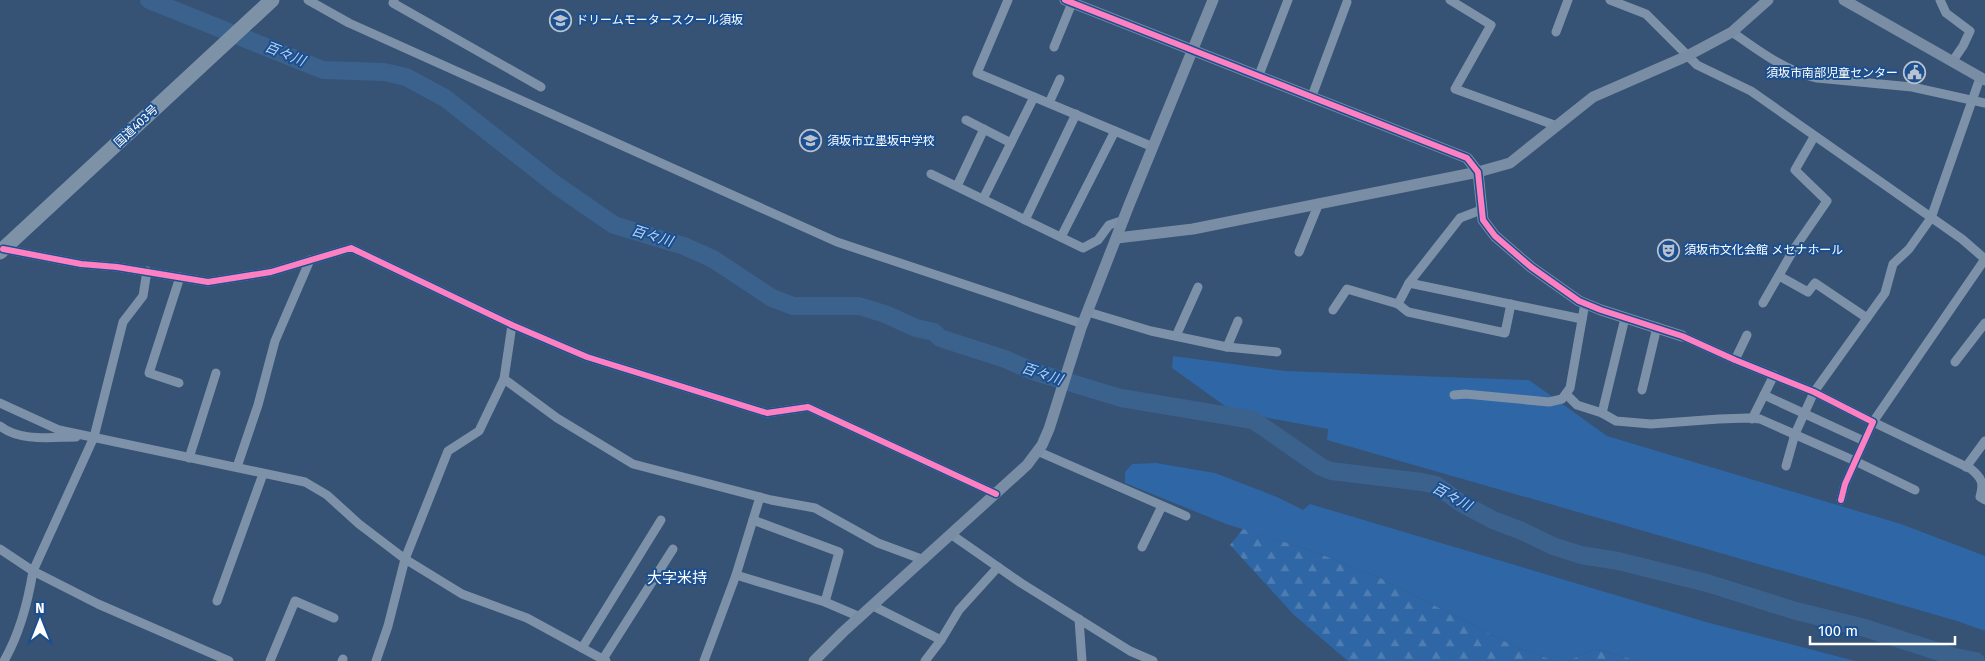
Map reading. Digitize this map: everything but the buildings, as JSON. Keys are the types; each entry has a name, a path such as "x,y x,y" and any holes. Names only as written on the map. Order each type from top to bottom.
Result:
{"highway":[{"name":"国道403号","path":"2,251 272,0"}],"street":[{"path":"308,0 348,23 837,242 1082,326"},
{"path":"394,0 393,3 541,87"},
{"path":"1008,0 977,73 1153,147"},
{"path":"814,661 1027,465 1037,451 1049,429 1082,326 1213,0"},
{"path":"1259,75 1288,0"},
{"path":"1450,0 1492,25 1455,89 1557,126"},
{"path":"1556,32 1568,0"},
{"path":"1610,0 1646,14 1697,66 1751,91 1962,239 1985,259 1873,422 1845,484 1841,500"},
{"path":"1117,238 1193,229 1478,172 1510,163 1593,97 1687,56 1732,32 1768,0"},
{"path":"1786,466 1795,434 1814,392 1885,293 1893,264 1908,249 1931,218 1972,101 1983,79 1844,0"},
{"path":"1940,0 1946,13 1970,31 1952,62"},
{"path":"1054,47 1068,1 1468,158 1478,172 1483,220 1495,236 1531,267 1585,303 1625,318 1657,326 1734,360 1814,392 1966,466 1980,477 1983,485 1980,497 1985,500"},
{"path":"1312,96 1348,2"},
{"path":"1732,32 1764,55 1802,75 1912,87 1985,103"},
{"path":"1049,103 1060,79"},
{"path":"983,199 1034,97"},
{"path":"1025,220 1076,114"},
{"path":"966,120 1011,143"},
{"path":"957,186 984,129"},
{"path":"1061,237 1115,131"},
{"path":"1764,303 1794,249 1827,202 1795,170 1814,136"},
{"path":"931,174 1083,248 1098,240 1109,225 1124,220"},
{"path":"1299,252 1319,203"},
{"path":"1398,304 1409,282 1460,218 1481,210"},
{"path":"2,251 81,264 147,271 208,282 271,272 351,248 512,325 587,357 767,413 808,407 996,494"},
{"path":"237,467 258,405 275,341 310,260"},
{"path":"4,661 20,625 30,591 33,571 94,437 123,322 143,296 147,271"},
{"path":"1779,276 1808,292 1815,283 1867,318"},
{"path":"179,383 149,373 180,277"},
{"path":"1409,282 1582,319"},
{"path":"1176,336 1198,287"},
{"path":"1333,310 1346,289 1398,304 1408,312 1506,333 1511,304"},
{"path":"1454,395 1465,394 1549,402 1562,399 1570,388 1585,303"},
{"path":"1088,312 1151,331 1227,347 1277,352"},
{"path":"1602,413 1625,318"},
{"path":"1227,347 1238,321"},
{"path":"1955,362 1985,323"},
{"path":"376,661 388,626 405,559 448,451 479,431 504,379 512,325"},
{"path":"1642,390 1657,326"},
{"path":"1734,360 1747,335"},
{"path":"189,458 216,373"},
{"path":"1752,418 1774,375"},
{"path":"504,379 557,418 633,464 760,497 815,508 878,543 924,560"},
{"path":"1566,394 1577,405 1602,413 1616,421 1650,424 1752,418 1760,420 1855,461 1914,490"},
{"path":"1764,394 1864,441"},
{"path":"0,403 59,430 305,482 327,495 359,524 405,559 462,594 528,618 604,660 673,549"},
{"path":"0,426 31,438 94,437"},
{"path":"1966,466 1985,441"},
{"path":"1037,451 1186,516"},
{"path":"217,601 263,474"},
{"path":"704,661 736,575 760,497"},
{"path":"1142,541 1162,506"},
{"path":"582,648 662,520"},
{"path":"753,520 839,552 826,602"},
{"path":"952,535 1079,619 1130,651 1152,661"},
{"path":"0,549 33,571 98,604 228,661"},
{"path":"925,661 941,640 959,610 998,567"},
{"path":"736,575 826,602 860,617"},
{"path":"270,661 295,601 334,618"},
{"path":"873,606 941,640"},
{"path":"1079,619 1082,661"}],"green space":[{"path":"1173,356 1286,371 1529,380 1607,436 1901,524 1985,556 1985,631 1957,621 1327,440 1328,429 1263,417 1225,406 1172,368"},
{"path":"1156,463 1215,473 1277,497 1303,510 1310,504 1706,622 1855,661 1639,661 1594,649 1568,661 1555,661 1518,648 1380,578 1310,550 1226,524 1125,483 1125,472 1132,464"},
{"path":"1243,529 1310,550 1380,578 1518,648 1555,661 1348,661 1294,615 1230,545"},
{"path":"1594,649 1639,661 1568,661"}],"waterway":[{"name":"百々川","path":"149,0 323,70 384,72 406,77 445,98 556,185 614,225 684,246 713,259 772,298 793,306 859,306 885,314 916,328 934,332 940,338 1005,359 1035,372 1121,398 1253,420 1321,467 1331,471 1436,485 1461,503 1493,520 1553,546 1581,555 1618,561 1707,583 1796,611 1865,628 1955,657 1976,661"}],"cycle path":[{"path":"1065,0 1467,158 1478,172 1483,220 1495,236 1531,267 1579,301 1682,336 1814,392 1873,422 1845,484 1841,500"},
{"path":"3,249 81,264 117,267 208,282 271,272 351,248 512,325 587,357 767,413 808,407 996,494"}],"place":[{"name":"ドリームモータースクール須坂","path":"560,20"},
{"name":"須坂市南部児童センター","path":"1914,73"},
{"name":"須坂市立墨坂中学校","path":"811,141"},
{"name":"須坂市文化会館 メセナホール","path":"1668,250"}],"district":[{"name":"大字米持","path":"677,578"}]}
